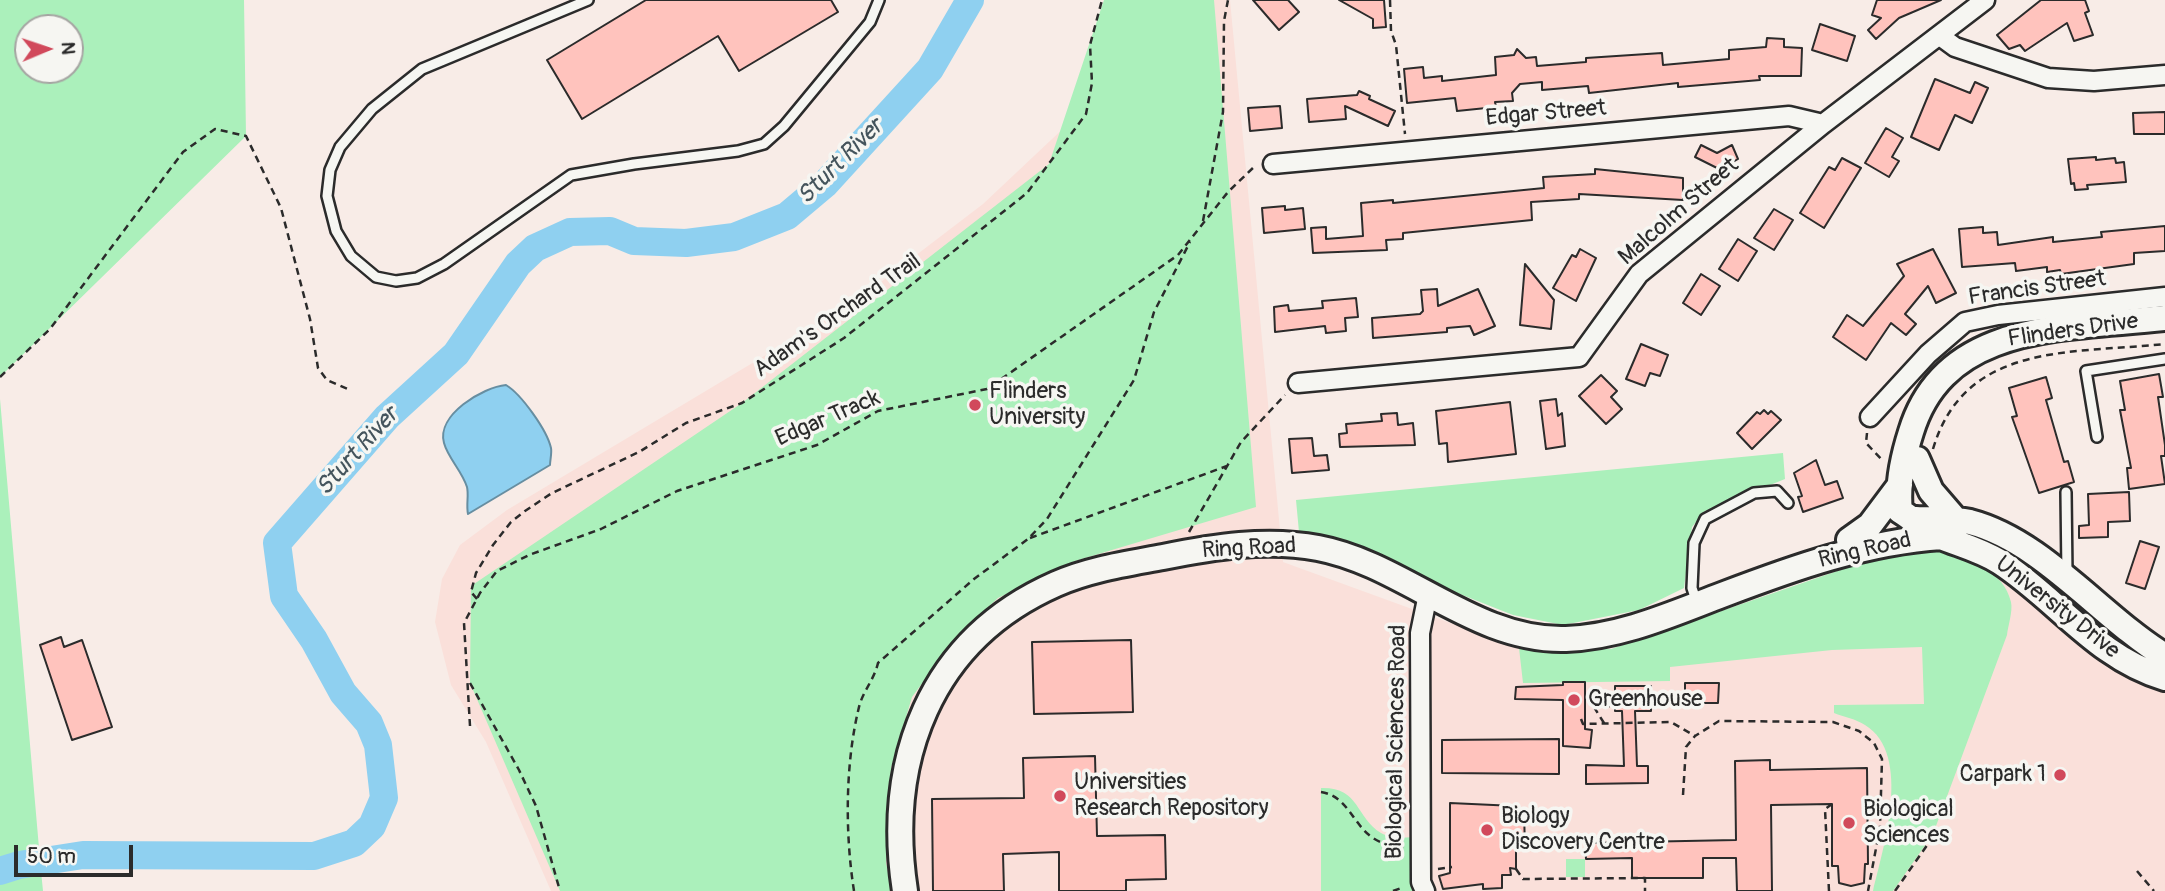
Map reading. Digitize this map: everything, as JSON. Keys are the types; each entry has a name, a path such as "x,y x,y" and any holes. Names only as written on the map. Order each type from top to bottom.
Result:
{"street":[{"name":"Malcolm Street","path":"1298,383 1578,357 1639,274 1823,124 1985,0"},
{"path":"1940,36 1955,47 2048,78 2094,81 2165,75"},
{"name":"Edgar Street","path":"1273,164 1789,116 1823,124"},
{"name":"Francis Street","path":"1870,417 1928,354 1965,322 1998,315 2165,297"},
{"name":"Flinders Drive","path":"1860,543 1913,466 1917,412 1938,379 1976,351 2022,334 2165,318"},
{"name":"Flinders Drive","path":"1913,519 1900,512 1925,424 1937,399 1956,377 1980,361 2024,346 2165,332"},
{"path":"1913,466 1931,491 1949,528"},
{"name":"Ring Road","path":"905,891 899,837 903,773 917,727 957,657 1004,614 1057,584 1103,568 1178,554 1266,544 1320,548 1364,562 1428,594 1517,632 1564,639 1630,628 1860,543 1913,519"},
{"name":"University Drive","path":"1913,519 1949,528 2002,535 2065,580 2132,635 2165,656"},
{"name":"Ring Road","path":"1860,543 1949,528"},
{"name":"University Drive","path":"1949,528 1989,555 2102,646 2137,668 2165,678"},
{"path":"2031,588 2050,588 2065,580"},
{"name":"Biological Sciences Road","path":"1418,888 1420,633 1428,594"}],"lane":[{"path":"588,0 422,69 372,109 340,147 330,170 327,197 336,231 351,256 376,277 396,281 417,278 444,264 571,175 738,151 764,144 784,126 870,22 879,0"},
{"path":"2097,437 2086,371 2165,359"},
{"path":"1697,604 1692,588 1694,543 1705,519 1713,512 1761,492 1777,491 1788,503"},
{"path":"2065,580 2066,492"}],"path":[{"name":"Adam's Orchard Trail","path":"477,599 471,592 476,573 492,545 518,516 552,493 639,452 686,423 742,403 809,360 930,272 1027,192 1086,114 1092,83 1090,46 1102,0"},
{"path":"1202,225 1223,112 1224,20 1228,0"},
{"path":"1390,0 1391,31 1396,45 1406,151"},
{"path":"0,377 50,329 183,152 215,129 246,136 281,208 310,319 318,368 327,380 348,389"},
{"name":"Edgar Track","path":"470,726 470,683 464,623 497,571 530,555 601,529 677,491 817,445 878,411 987,389 1178,255 1256,165 1273,164"},
{"path":"854,891 850,845 852,754 858,710 874,680 878,663 974,579 1028,539 1047,519 1134,380 1154,312 1195,234"},
{"path":"1870,417 1866,443 1879,460 1913,466 1960,396 1973,383 1993,371 2055,355 2165,344"},
{"path":"1178,554 1241,442 1298,383"},
{"path":"1028,539 1227,466"},
{"path":"470,683 536,806 559,891"},
{"path":"1604,723 1592,704 1595,701 1615,708"},
{"path":"1581,719 1583,724 1671,722 1695,736"},
{"path":"1683,794 1686,747 1695,736 1719,721 1833,722 1859,731 1874,743 1882,759 1880,827 1868,891"},
{"path":"1321,792 1331,793 1345,805 1372,837 1409,851"},
{"path":"1829,891 1825,810 1832,804"},
{"path":"1895,891 1930,841"},
{"path":"1430,870 1452,867"},
{"path":"1516,869 1523,879 1645,878 1645,891"},
{"path":"2137,871 2154,891"},
{"path":"1392,891 1418,888"}],"shaded area":[{"name":"Flinders University","path":"1110,0 1230,0 1283,562 1519,648 1611,649 1878,557 1975,561 2111,664 2165,688 2165,891 551,891 486,742 451,685 435,622 442,579 460,545 507,510 856,301 983,204 1069,123"}],"green space":[{"path":"0,0 244,0 246,136 0,377"},
{"path":"1104,0 1214,0 1256,507 1075,561 998,598 959,634 912,697 891,768 886,863 892,891 560,891 470,683 471,586 742,403 1049,164"},
{"path":"0,399 41,871 43,891 0,891"},
{"path":"1783,453 1785,479 1705,511 1692,527 1684,588 1639,610 1563,625 1513,615 1442,587 1377,556 1299,532 1296,500"},
{"path":"1944,551 1975,562 1994,574 2007,591 2011,614 2007,635 1933,834 1893,891 1873,891 1891,803 1888,757 1880,739 1865,725 1834,713 1834,705 1924,704 1922,647 1832,650 1670,667 1670,681 1523,683 1519,648 1611,649 1878,557"},
{"path":"1321,788 1343,792 1381,833 1395,837 1420,837 1425,891 1321,891"},
{"path":"1566,859 1585,859 1585,877 1566,877"}],"water":[{"path":"506,385 526,404 549,440 550,465 468,514 467,487 446,449 443,433 447,422 463,404 485,391"}],"building":[{"path":"646,0 831,0 838,12 739,71 718,36 582,119 547,60"},
{"path":"1253,0 1288,0 1299,12 1279,30"},
{"path":"1339,0 1384,0 1386,27 1373,28 1373,19"},
{"path":"1877,0 1941,0 1899,18 1876,39 1868,30 1881,18 1872,15"},
{"path":"2041,0 2085,0 2089,11 2085,13 2093,35 2074,41 2067,23 2025,51 2020,45 2009,49 1997,35"},
{"path":"1820,24 1855,36 1847,61 1812,50"},
{"path":"1767,38 1784,39 1784,47 1802,48 1801,76 1759,76 1760,80 1678,87 1678,83 1589,93 1588,86 1542,90 1542,82 1520,84 1512,93 1513,101 1495,102 1496,107 1457,111 1455,98 1407,103 1404,69 1423,67 1424,78 1442,76 1442,81 1496,75 1495,57 1514,55 1517,49 1526,58 1536,57 1537,66 1586,62 1586,58 1662,53 1663,65 1729,59 1729,50 1766,47"},
{"path":"1935,79 1970,93 1975,82 1988,88 1972,123 1955,115 1939,150 1911,137"},
{"path":"1359,91 1370,96 1369,99 1395,111 1388,126 1345,106 1346,119 1309,122 1307,99 1357,95"},
{"path":"1280,106 1282,128 1250,131 1248,108"},
{"path":"2165,112 2165,134 2134,134 2133,113"},
{"path":"1886,128 1903,138 1892,157 1899,161 1889,177 1865,163"},
{"path":"1701,145 1717,153 1732,145 1738,159 1723,171 1695,157"},
{"path":"2096,157 2096,160 2115,158 2116,163 2124,162 2126,182 2087,185 2088,189 2075,190 2074,183 2071,184 2068,159"},
{"path":"1842,158 1861,168 1824,228 1800,213 1829,167 1835,170"},
{"path":"1595,169 1683,178 1683,200 1579,194 1579,199 1531,202 1532,220 1403,233 1403,239 1386,240 1387,250 1313,253 1311,228 1326,227 1326,239 1363,236 1361,203 1393,200 1393,203 1544,188 1543,177 1595,174"},
{"path":"1285,206 1285,210 1303,208 1305,229 1264,233 1262,208"},
{"path":"1774,209 1793,220 1774,250 1754,238"},
{"path":"2165,226 2165,251 2134,253 2134,264 2061,274 2060,270 2047,272 2047,267 2016,271 2015,263 1962,267 1959,229 1983,227 1983,233 1997,232 1998,245 2053,237 2053,242 2102,237 2101,232"},
{"path":"1738,239 1757,251 1738,281 1719,269"},
{"path":"1580,249 1596,258 1576,301 1553,288 1572,255 1576,257"},
{"path":"1933,249 1956,293 1936,303 1928,286 1905,314 1916,324 1906,335 1891,323 1866,360 1833,337 1847,315 1863,326 1904,276 1897,264"},
{"path":"1525,264 1554,300 1551,329 1520,325"},
{"path":"1701,274 1720,286 1701,315 1683,303"},
{"path":"1437,289 1438,306 1478,289 1495,326 1474,335 1470,326 1447,328 1447,332 1373,338 1372,318 1420,314 1423,311 1421,290"},
{"path":"1356,298 1358,317 1345,318 1346,331 1326,333 1325,326 1275,332 1274,307 1288,305 1289,311 1323,308 1322,301"},
{"path":"1641,344 1668,355 1660,376 1650,373 1645,386 1626,379"},
{"path":"2159,374 2163,397 2158,397 2165,445 2165,456 2161,456 2165,484 2129,489 2127,468 2131,468 2120,410 2125,410 2120,381"},
{"path":"1601,375 1617,391 1611,397 1622,409 1606,424 1579,396"},
{"path":"2046,377 2052,398 2046,400 2064,462 2068,461 2074,482 2039,493 2012,417 2017,416 2009,388"},
{"path":"1556,399 1558,416 1562,413 1565,446 1546,449 1540,401"},
{"path":"1510,402 1516,454 1448,462 1447,443 1439,444 1436,411"},
{"path":"1764,410 1768,414 1771,411 1781,420 1752,449 1737,433 1757,412 1760,414"},
{"path":"1397,413 1398,425 1413,423 1415,445 1340,447 1339,434 1347,433 1346,424 1382,421 1381,414"},
{"path":"1312,438 1314,456 1327,455 1329,470 1292,473 1289,439"},
{"path":"1816,460 1825,485 1837,481 1843,498 1803,512 1798,497 1802,496 1794,473"},
{"path":"2129,492 2130,521 2108,522 2108,537 2079,538 2079,526 2089,525 2088,494"},
{"path":"2140,541 2159,547 2145,589 2126,583"},
{"path":"61,637 64,647 82,640 112,727 72,740 40,645"},
{"path":"1131,640 1133,712 1034,714 1032,642"},
{"path":"1563,682 1585,682 1585,729 1592,730 1590,748 1563,746 1563,700 1515,699 1516,687 1563,685"},
{"path":"1685,683 1719,683 1718,703 1685,703"},
{"path":"1615,686 1651,686 1651,711 1635,711 1637,766 1648,766 1648,783 1586,784 1586,765 1624,766 1622,711 1615,711"},
{"path":"1559,739 1559,774 1442,773 1442,740"},
{"path":"1095,756 1097,836 1165,835 1166,879 1126,880 1126,891 1059,891 1059,852 1003,854 1004,891 933,891 932,799 1024,798 1023,758"},
{"name":"Biological Sciences","path":"1770,760 1770,770 1867,768 1868,864 1865,864 1864,883 1851,886 1839,883 1838,866 1832,866 1832,804 1771,805 1772,891 1737,891 1736,858 1703,858 1703,878 1632,878 1632,858 1586,859 1585,843 1736,840 1735,761"},
{"name":"Biology Discovery Centre","path":"1450,803 1515,806 1516,811 1524,811 1525,849 1516,849 1516,869 1510,868 1511,875 1502,875 1502,888 1483,889 1483,884 1443,889 1439,876 1450,873"}],"waterway":[{"name":"Sturt River","path":"0,871 19,865 83,855 314,856 354,843 372,826 384,798 378,745 369,723 343,693 314,640 284,596 277,543 387,417 456,354 518,264 535,248 570,232 610,231 634,241 686,243 734,237 787,216 825,184 930,69 970,0"}],"place":[{"name":"Flinders University","path":"975,405"},
{"name":"Greenhouse","path":"1574,700"},
{"name":"Carpark 1","path":"2060,775"},
{"name":"Universities Research Repository","path":"1060,796"},
{"name":"Biological Sciences","path":"1849,823"},
{"name":"Biology Discovery Centre","path":"1487,830"}]}
